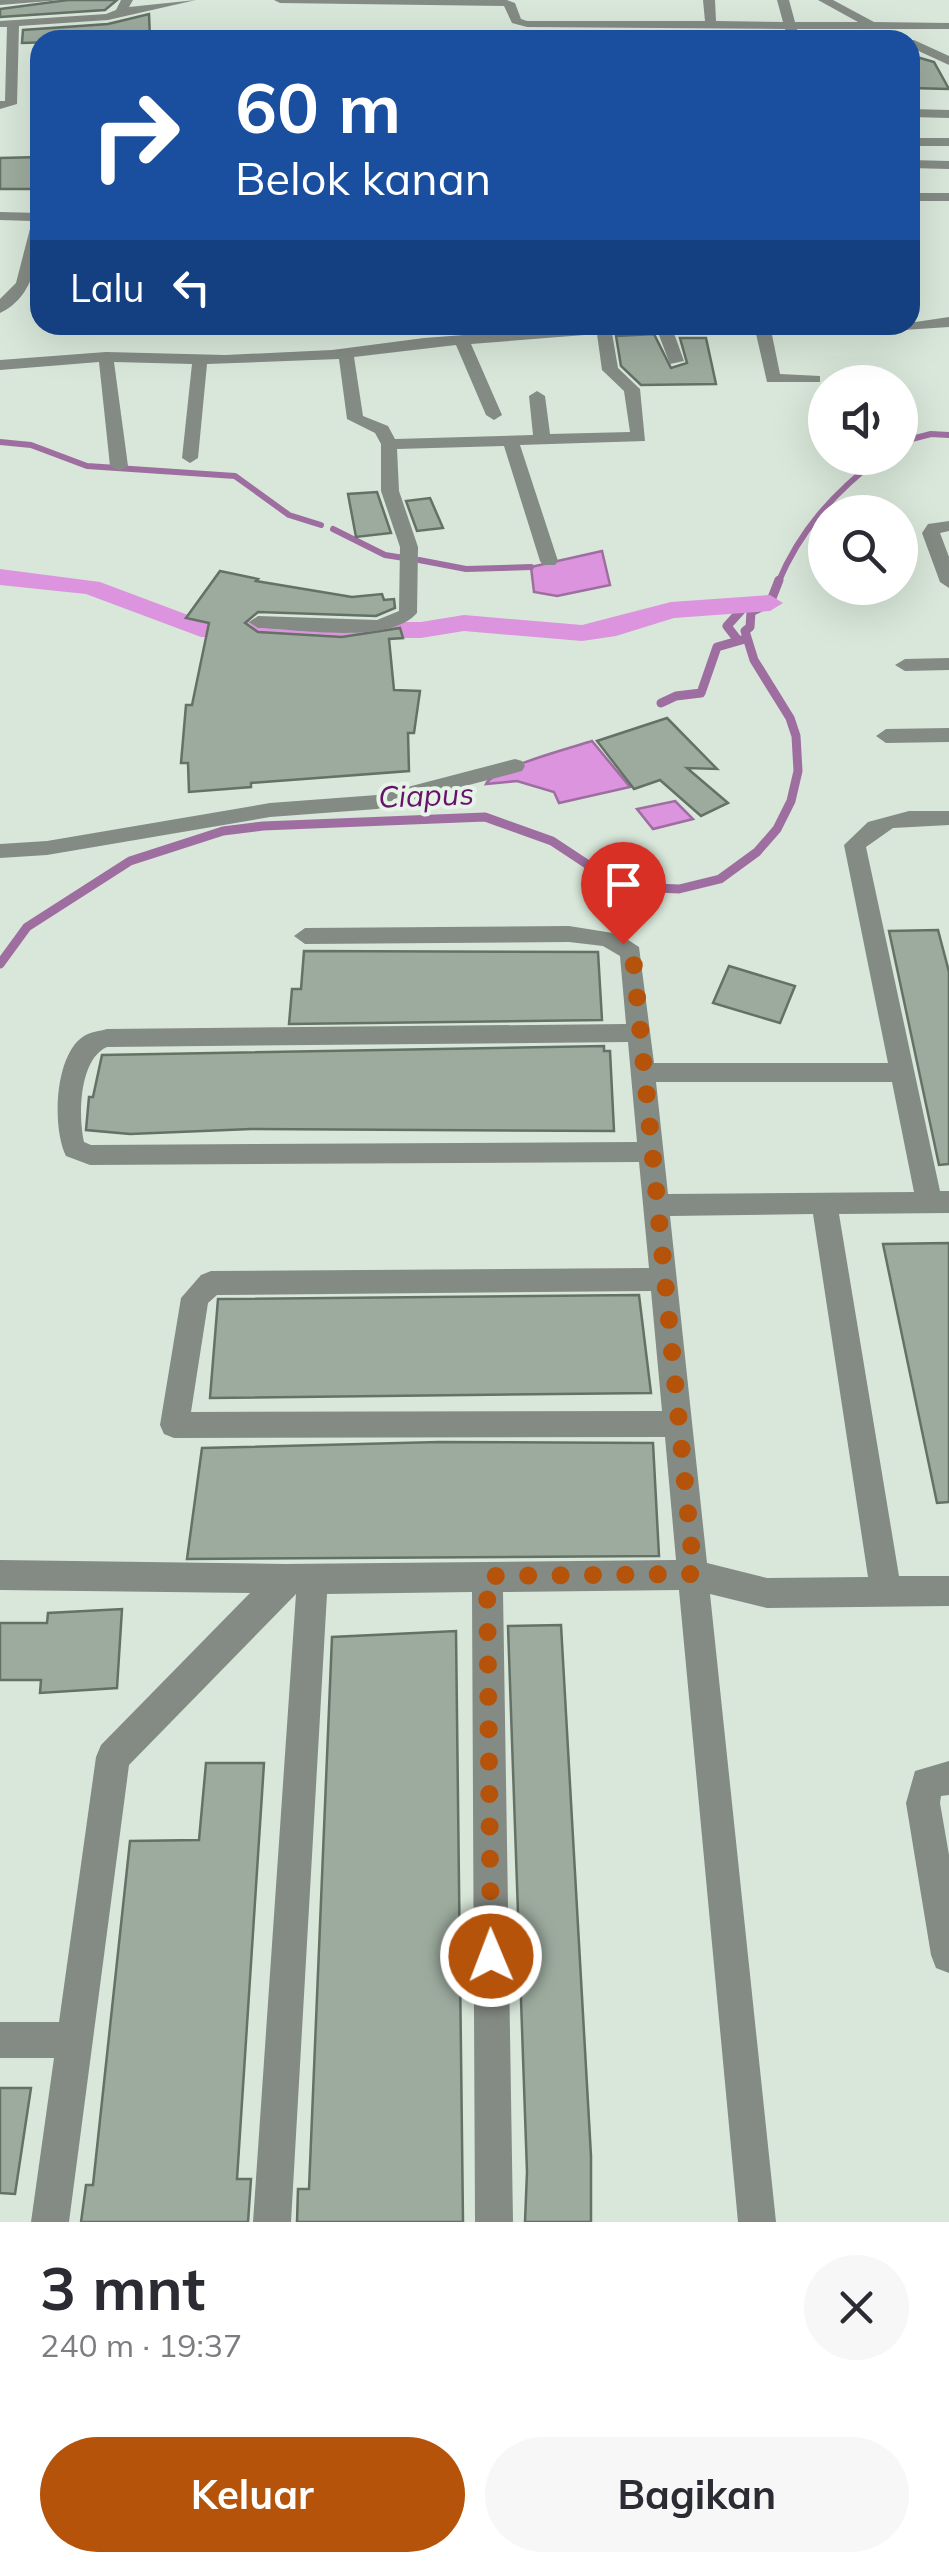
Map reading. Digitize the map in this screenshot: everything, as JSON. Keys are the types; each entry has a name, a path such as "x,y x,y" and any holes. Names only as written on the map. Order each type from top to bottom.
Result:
{"street":[{"path":"0,2 56,0 56,30"},
{"path":"0,104 12,104 7,24 55,22 124,6 190,0"},
{"path":"280,0 505,3 512,5 518,23 575,19 697,30"},
{"path":"708,30 710,0"},
{"path":"782,0 792,30"},
{"path":"824,0 885,30"},
{"path":"725,30 873,24 949,26"},
{"path":"920,47 948,60"},
{"path":"920,113 949,114"},
{"path":"920,142 949,142"},
{"path":"920,164 949,165"},
{"path":"920,197 949,197"},
{"path":"0,216 30,217"},
{"path":"0,308 30,274"},
{"path":"920,324 949,322"},
{"path":"392,335 396,346"},
{"path":"0,364 106,357 200,359 346,354 521,335"},
{"path":"389,444 633,439 641,433 632,389 610,370 605,335"},
{"path":"666,335 676,360"},
{"path":"764,335 773,378 808,379"},
{"path":"461,340 494,416"},
{"path":"258,622 378,626 394,623 408,613 409,547 390,490 389,444 382,430 355,419 346,354"},
{"path":"106,357 119,466"},
{"path":"190,458 200,359"},
{"path":"537,396 542,440"},
{"path":"510,439 516,476 537,517 549,561"},
{"path":"949,526 934,528 931,533 949,582"},
{"path":"905,665 949,664"},
{"path":"886,736 949,735"},
{"path":"0,851 46,848 270,810 377,802 515,766"},
{"path":"656,1204 939,1202 901,1072 855,845 871,827 895,819 949,818"},
{"path":"305,936 570,934 608,939 623,944 631,953 757,2222"},
{"path":"640,1033 107,1038 95,1041 85,1051 66,1129 75,1149 90,1154 652,1152"},
{"path":"644,1073 901,1072"},
{"path":"824,1202 886,1592"},
{"path":"664,1279 211,1282 196,1298 174,1425 680,1424"},
{"path":"0,1575 298,1578 694,1574 768,1593 949,1590"},
{"path":"487,1576 494,2222"},
{"path":"50,2222 113,1757 298,1578"},
{"path":"272,2222 298,1578"},
{"path":"949,1778 927,1783 923,1803 949,1955"},
{"path":"0,2040 74,2040"}],"shaded area":[{"path":"602,551 610,585 557,596 534,592 531,567"},
{"path":"592,741 630,787 559,803 554,792 517,781 486,784 517,765"},
{"path":"675,801 693,819 653,829 637,809"}],"building":[{"path":"68,0 117,0 105,10 0,17 0,9"},
{"path":"149,14 150,30 30,30 30,43 22,43 23,30 108,24"},
{"path":"920,58 934,62 949,89 920,88"},
{"path":"30,157 30,189 0,189 0,158"},
{"path":"654,335 671,368 687,363 680,338 706,338 716,384 641,385 621,366 616,336"},
{"path":"377,492 391,533 356,537 348,494"},
{"path":"430,498 443,528 417,531 406,501"},
{"path":"220,571 352,597 382,594 384,600 394,599 395,608 376,616 258,612 245,623 258,632 342,637 400,628 403,638 389,639 394,690 420,691 414,733 408,733 409,771 251,783 251,787 189,792 188,763 181,763 186,705 192,705 209,623 186,618"},
{"path":"667,718 717,769 687,768 728,803 701,816 660,780 634,789 597,741"},
{"path":"938,930 949,972 949,1164 939,1165 889,931"},
{"path":"304,951 598,952 602,1020 289,1024 292,989 301,989"},
{"path":"729,966 795,986 780,1023 713,1003"},
{"path":"604,1046 604,1051 610,1051 614,1131 251,1129 130,1134 86,1130 89,1097 93,1097 102,1055"},
{"path":"949,1243 949,1502 937,1503 883,1244"},
{"path":"639,1295 651,1393 210,1398 218,1299"},
{"path":"439,1442 653,1443 659,1556 187,1559 202,1448"},
{"path":"122,1609 117,1688 40,1693 41,1680 0,1680 0,1623 47,1623 48,1613"},
{"path":"561,1625 591,2156 591,2222 525,2222 527,2172 508,1626"},
{"path":"456,1631 463,2222 297,2222 298,2189 309,2189 332,1637"},
{"path":"206,1763 264,1763 237,2179 251,2179 248,2222 81,2222 86,2185 93,2185 130,1841 199,1840"},
{"path":"0,2088 31,2088 15,2194 0,2193"}],"waterway":[{"name":"Ciapus","path":"918,437 949,435"},
{"path":"0,442 31,445 87,466 235,476 289,515 321,525"},
{"name":"Ciapus","path":"778,583 797,546 820,514 859,475"},
{"path":"333,529 385,555 404,558"},
{"path":"419,560 466,569 531,567"},
{"path":"0,577 91,587 201,629 308,630 345,637 361,630 421,630 464,623 582,633 607,630 671,610 770,603"},
{"name":"Ciapus","path":"0,964 27,927 130,861 223,831 263,826 485,817 552,841 608,878 633,887 679,889 720,879 757,852 777,829 791,801 798,771 796,736 790,718 754,660 745,631 750,627 751,612 770,603 779,580"},
{"path":"737,639 727,626 746,605"},
{"path":"661,703 676,696 701,693 717,647 745,639"}],"route":[{"path":"491,1956 487,1576 694,1574 634,966 631,953 623,944"}]}
